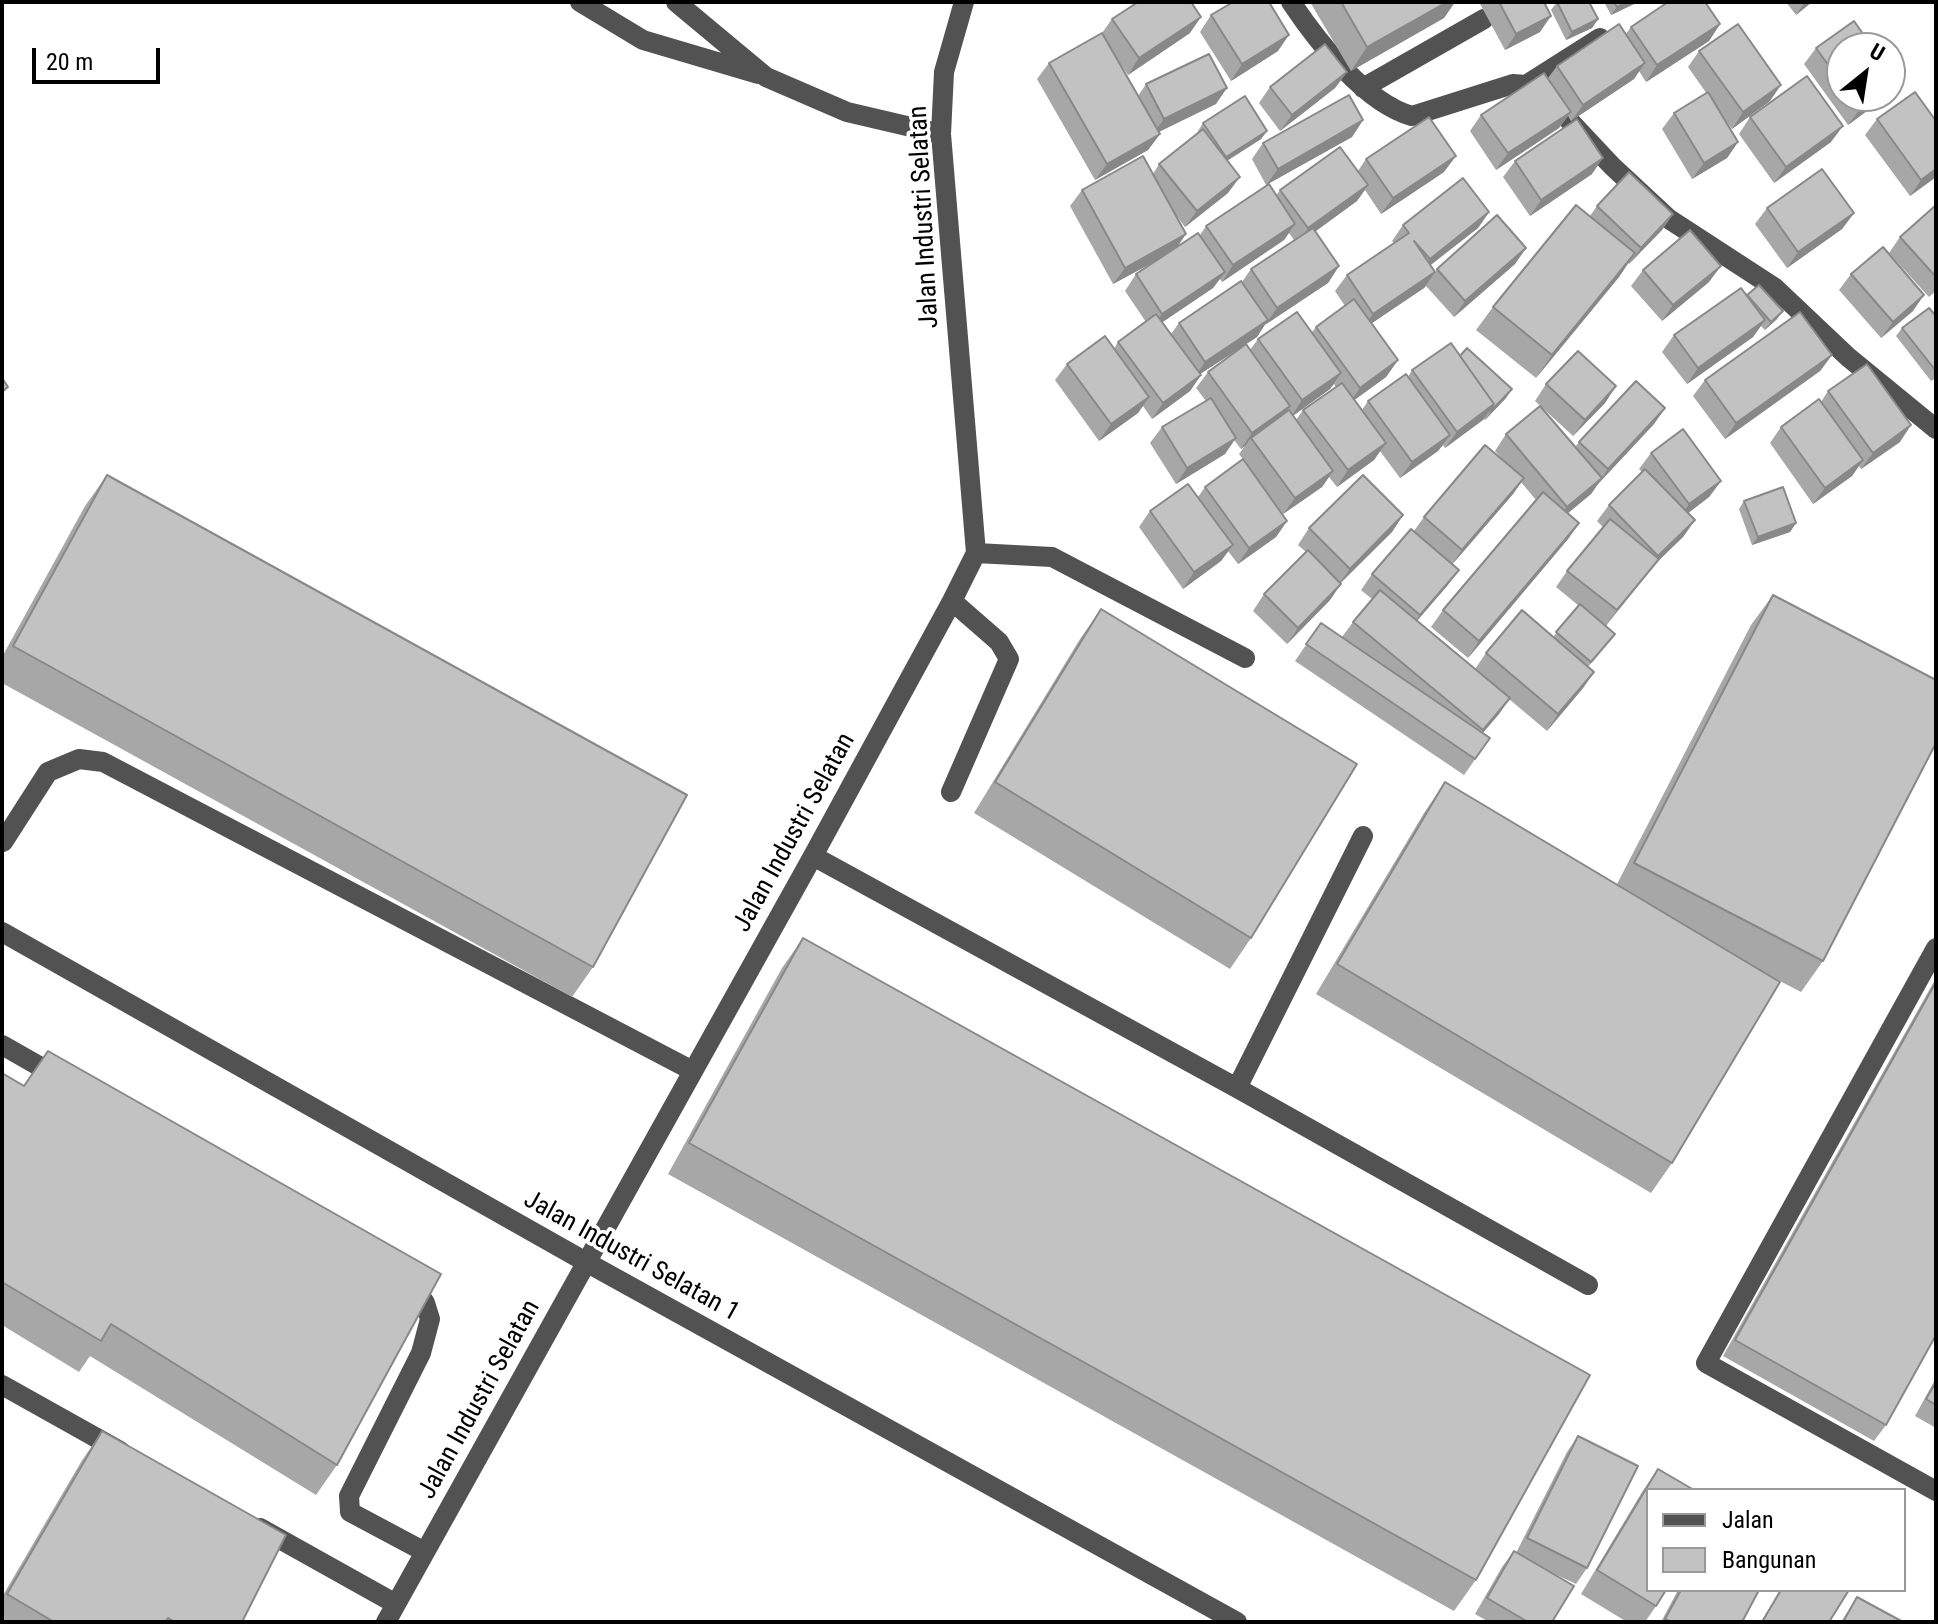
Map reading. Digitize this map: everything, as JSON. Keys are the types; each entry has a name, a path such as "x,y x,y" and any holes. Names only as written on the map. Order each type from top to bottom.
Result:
{"street":[{"path":"580,2 643,40 766,77 847,112 941,134"},
{"path":"676,2 766,77"},
{"name":"Jalan Industri Selatan","path":"391,1613 813,856 976,553 941,134 944,72 964,2"},
{"path":"1291,2 1306,24 1363,88 1401,113 1412,116 1513,84 1526,85 1539,91 1669,219 1775,288 1848,357 1936,429"},
{"path":"1363,88 1484,19"},
{"path":"1526,85 1611,30"},
{"path":"976,553 1052,557 1245,658"},
{"path":"951,792 1009,659 999,642 952,601"},
{"path":"3,842 48,772 79,759 103,762 693,1071"},
{"path":"1237,1088 1363,836"},
{"path":"813,856 1588,1285"},
{"name":"Jalan Industri Selatan 1","path":"2,932 586,1262 1237,1622"},
{"path":"1936,948 1706,1363 1936,1491"},
{"path":"2,1045 82,1091"},
{"path":"388,1270 414,1286 425,1303 430,1319 421,1353 348,1503 350,1512 425,1552"},
{"path":"2,1385 138,1461"},
{"path":"247,1521 391,1613"}],"building":[{"path":"1138,2 1191,2 1201,17 1139,58 1112,19"},
{"path":"1233,2 1269,2 1289,35 1242,64 1211,15"},
{"path":"1341,2 1447,2 1367,47"},
{"path":"1499,2 1544,2 1551,16 1516,34"},
{"path":"1557,2 1589,2 1598,19 1572,32"},
{"path":"1668,2 1705,2 1720,24 1657,65 1631,27"},
{"path":"1854,21 1862,32 1839,32"},
{"path":"1619,24 1645,63 1583,105 1557,66"},
{"path":"1738,24 1781,85 1743,112 1699,51"},
{"path":"1102,33 1160,134 1107,164 1049,63"},
{"path":"1826,41 1826,62 1816,48"},
{"path":"1325,44 1347,72 1292,115 1270,87"},
{"path":"1209,54 1227,88 1164,119 1146,84"},
{"path":"1544,73 1571,112 1508,153 1481,115"},
{"path":"1807,76 1826,102 1826,112 1833,112 1843,126 1786,167 1750,117"},
{"path":"1708,92 1738,142 1704,163 1674,113"},
{"path":"1915,92 1936,121 1936,169 1921,180 1877,119 1887,112 1906,112 1906,98"},
{"path":"1349,95 1363,120 1278,169 1263,143"},
{"path":"1245,96 1267,131 1226,157 1203,123"},
{"path":"1429,117 1456,156 1393,198 1366,159"},
{"path":"1577,119 1603,158 1541,200 1515,161"},
{"path":"1203,129 1240,177 1197,211 1159,164"},
{"path":"1340,147 1368,185 1308,228 1280,190"},
{"path":"1143,156 1186,234 1125,268 1082,190"},
{"path":"1822,169 1854,213 1798,252 1767,208"},
{"path":"1629,172 1673,214 1641,248 1597,206"},
{"path":"1463,178 1489,212 1430,259 1414,241 1435,272 1373,314 1347,275 1409,233 1403,225"},
{"path":"1269,184 1295,224 1233,265 1206,226"},
{"path":"1576,205 1635,253 1552,355 1493,307"},
{"path":"1936,205 1936,277 1900,237"},
{"path":"1497,215 1526,248 1465,301 1437,269"},
{"path":"1313,228 1339,266 1277,308 1251,269"},
{"path":"1690,230 1721,266 1673,305 1643,270"},
{"path":"1198,233 1225,272 1162,314 1136,274"},
{"path":"1883,247 1924,295 1893,322 1851,274"},
{"path":"1241,281 1268,320 1205,362 1179,323"},
{"path":"1759,285 1783,311 1771,322 1747,295"},
{"path":"1741,288 1765,320 1698,368 1674,335"},
{"path":"1354,299 1398,360 1360,388 1316,327"},
{"path":"1929,308 1936,316 1936,371 1902,328"},
{"path":"1297,312 1341,373 1302,400 1258,339"},
{"path":"1800,312 1832,355 1736,423 1705,380"},
{"path":"1156,314 1201,375 1163,403 1118,342"},
{"path":"1105,336 1149,397 1111,424 1067,364"},
{"path":"1451,343 1494,404 1457,432 1412,370"},
{"path":"1246,344 1290,406 1252,433 1208,372"},
{"path":"1467,348 1512,389 1491,411 1494,404 1460,356"},
{"path":"1578,351 1616,386 1585,420 1546,384"},
{"path":"1867,364 1911,425 1873,453 1828,391"},
{"path":"1406,374 1450,435 1412,462 1368,401"},
{"path":"2,378 8,387 2,392"},
{"path":"1636,381 1665,408 1608,469 1579,442"},
{"path":"1342,383 1386,443 1348,470 1303,410"},
{"path":"1211,398 1236,438 1187,468 1162,427"},
{"path":"1819,399 1863,460 1825,488 1781,427"},
{"path":"1540,406 1602,478 1567,507 1506,434"},
{"path":"1289,410 1333,471 1295,498 1251,438"},
{"path":"1683,429 1721,481 1689,504 1651,453"},
{"path":"1485,445 1524,478 1462,550 1424,517"},
{"path":"1243,459 1287,521 1249,548 1205,487"},
{"path":"1645,469 1695,520 1658,556 1609,505"},
{"path":"107,475 687,795 593,967 13,646"},
{"path":"1363,475 1403,515 1350,569 1309,528"},
{"path":"1188,484 1233,545 1194,572 1150,511"},
{"path":"1783,487 1796,523 1758,537 1744,501"},
{"path":"1543,492 1579,523 1479,641 1443,610"},
{"path":"1610,519 1659,559 1617,610 1567,571"},
{"path":"1411,529 1459,570 1420,615 1372,574"},
{"path":"1308,550 1341,584 1298,628 1264,594"},
{"path":"1380,590 1510,698 1483,730 1353,622"},
{"path":"1773,595 1936,680 1936,743 1823,961 1634,863"},
{"path":"1580,604 1615,634 1591,662 1556,632"},
{"path":"1101,609 1357,764 1251,938 995,782"},
{"path":"1522,610 1594,672 1558,714 1486,653"},
{"path":"1321,623 1490,738 1475,759 1306,644"},
{"path":"1445,782 1780,982 1672,1163 1337,964"},
{"path":"803,938 1590,1375 1476,1580 689,1143"},
{"path":"1936,982 1936,1335 1886,1425 1735,1340"},
{"path":"48,1051 441,1274 337,1465 111,1324 101,1341 2,1282 2,1073 24,1086"},
{"path":"1936,1382 1936,1405 1926,1399"},
{"path":"102,1431 286,1535 242,1622 175,1622 168,1618 165,1622 54,1622 7,1594"},
{"path":"1578,1436 1638,1466 1587,1568 1527,1538"},
{"path":"1658,1469 1691,1488 1647,1488"},
{"path":"1646,1489 1646,1592 1665,1592 1656,1606 1597,1570"},
{"path":"1514,1551 1574,1586 1552,1622 1528,1622 1487,1598"},
{"path":"1680,1592 1758,1592 1742,1622 1671,1622 1665,1619"},
{"path":"1780,1592 1848,1592 1829,1622 1762,1622"},
{"path":"1857,1597 1903,1622 1843,1622"}]}
